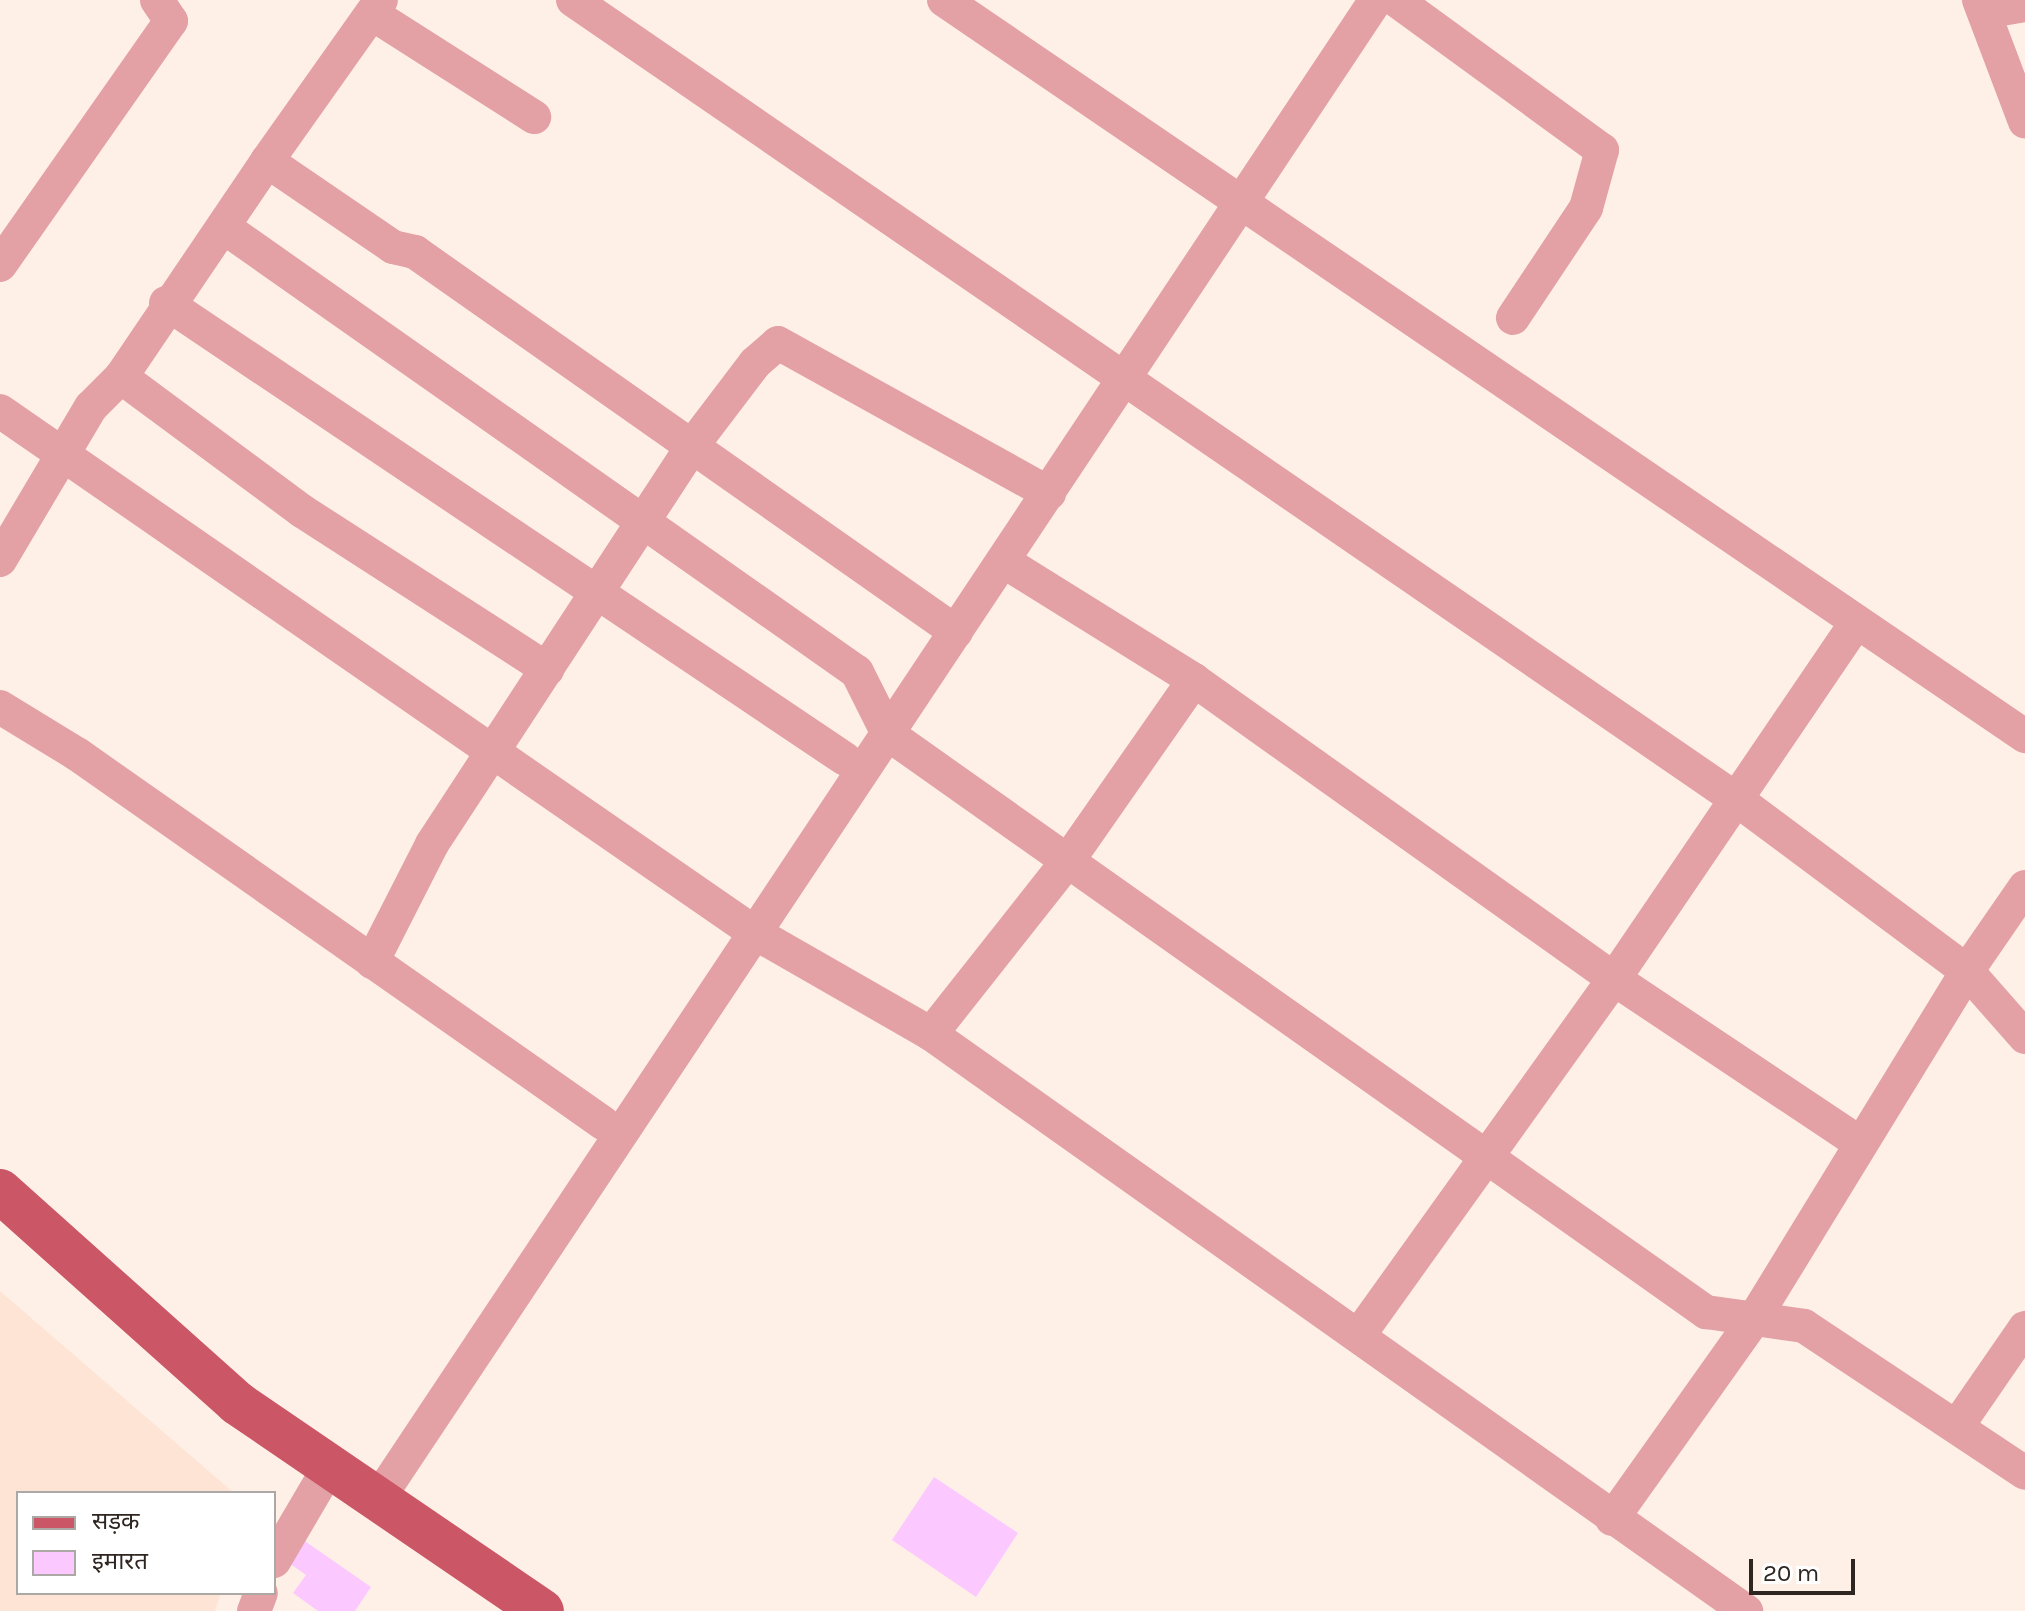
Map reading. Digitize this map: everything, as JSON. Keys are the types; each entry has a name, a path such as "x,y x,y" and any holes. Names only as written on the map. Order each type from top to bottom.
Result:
{"main road":[{"path":"0,1191 237,1403 542,1611"}],"street":[{"path":"0,265 171,21 157,0"},
{"path":"573,0 1736,799 1967,971 2025,1037"},
{"path":"944,0 1240,205 2025,736"},
{"path":"378,1499 1376,0"},
{"path":"1396,0 1602,150 1586,208 1513,318"},
{"path":"2025,5 1981,6 2025,122"},
{"path":"0,560 91,407 121,377 166,303 225,228 306,100 378,8 534,117"},
{"path":"267,161 393,247 415,252 956,632"},
{"path":"225,228 641,525 857,672 888,734 1706,1312 1804,1326 1958,1425 2025,1473"},
{"path":"166,303 597,596 845,759"},
{"path":"372,962 432,844 495,753 692,446 755,363 778,343 1049,493"},
{"path":"121,377 302,511 547,669"},
{"path":"0,411 755,933 931,1034 1746,1611"},
{"path":"1003,561 1194,680 1614,979 1858,1142"},
{"path":"1359,1335 1483,1155 1614,979 1857,622"},
{"path":"931,1034 1067,862 1194,680"},
{"path":"0,707 603,1123"},
{"path":"1612,1519 1754,1319 1858,1142 1967,971 2025,887"},
{"path":"1958,1425 2025,1328"},
{"path":"276,1558 330,1466"}],"shaded area":[{"path":"0,1291 232,1491 16,1491 16,1595 220,1595 215,1611 0,1611"}],"building":[{"path":"934,1477 1018,1533 976,1597 892,1540"},
{"path":"299,1537 371,1587 355,1611 318,1611 293,1593 306,1575 283,1559"}]}
